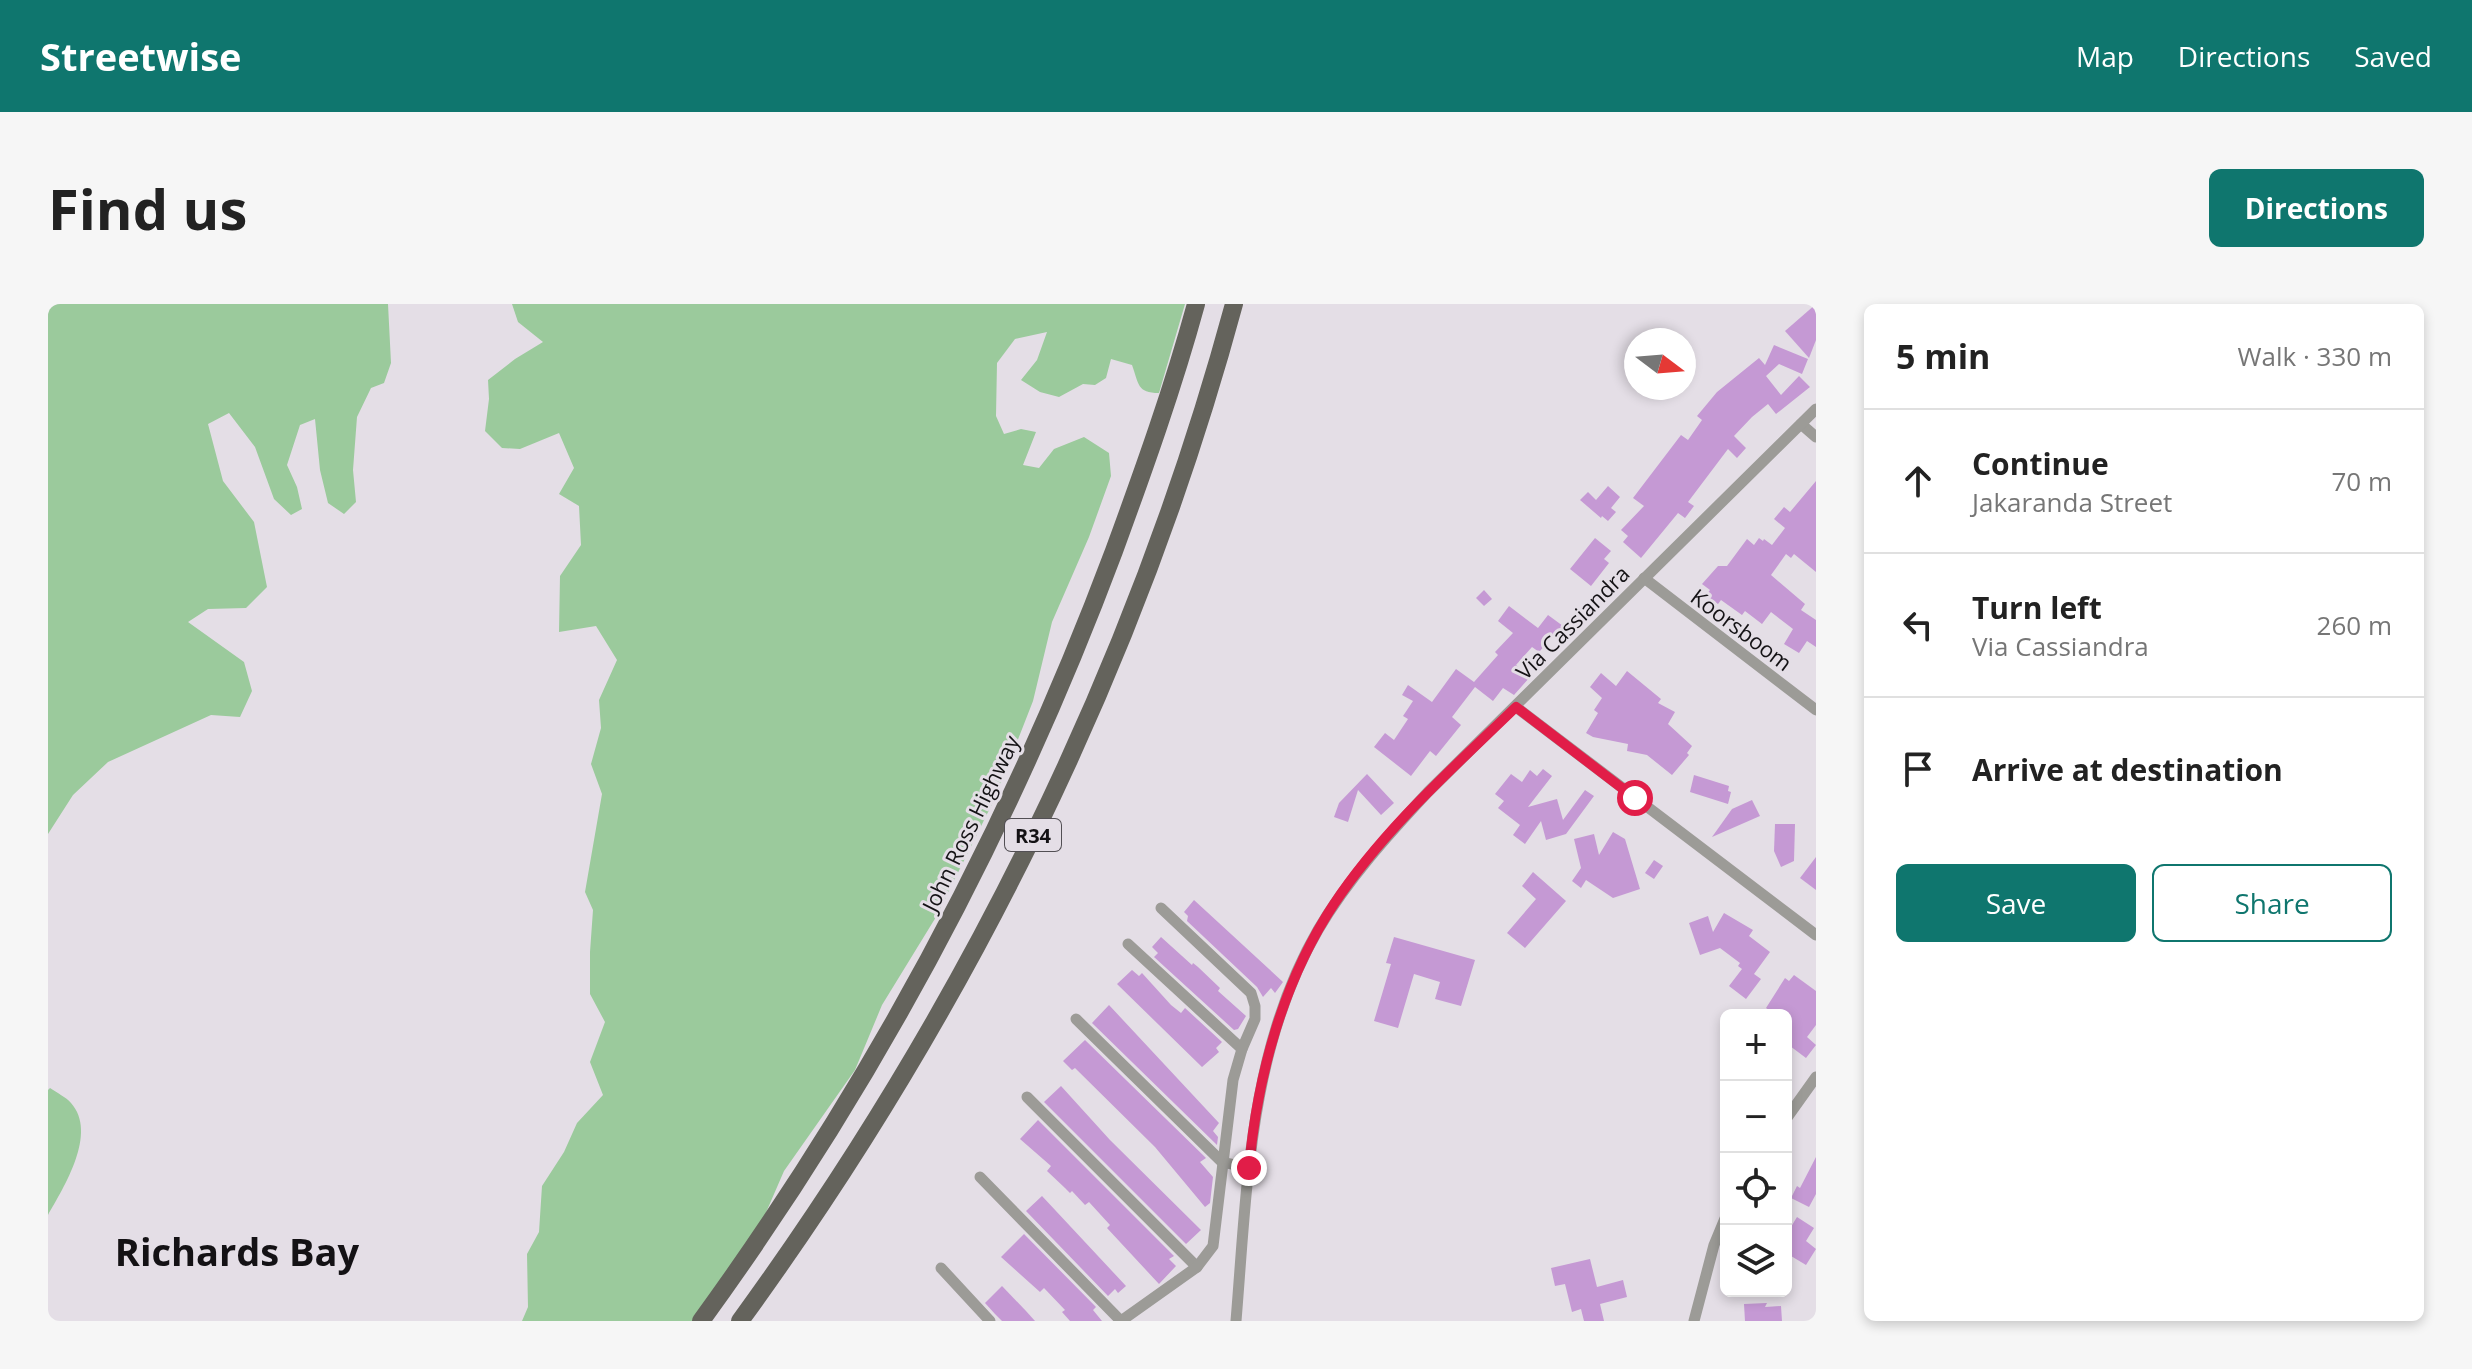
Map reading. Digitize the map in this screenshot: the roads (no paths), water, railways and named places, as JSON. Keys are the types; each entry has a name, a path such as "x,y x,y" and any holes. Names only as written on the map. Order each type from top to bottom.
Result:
{"main road":[{"name":"John Ross Highway","path":"701,1321 804,1171 890,1033 1013,794 1083,635 1148,461 1176,378 1196,304"},
{"name":"R34","path":"740,1321 810,1224 895,1092 975,950 1064,774 1146,581 1211,391 1234,304"}],"street":[{"name":"Via Cassiandra","path":"1236,1321 1258,1098 1283,1011 1316,933 1367,859 1428,792 1816,409"},
{"path":"1801,424 1816,437"},
{"name":"Koorsboom","path":"1644,578 1816,710"},
{"path":"1516,707 1816,935"},
{"path":"980,1177 1121,1321 1197,1267 1208,1255 1215,1240 1233,1080 1256,1013 1251,993 1161,908"},
{"path":"1128,944 1242,1049"},
{"path":"1076,1019 1222,1162 1249,1168"},
{"path":"1792,1111 1816,1077"},
{"path":"1027,1097 1197,1267"},
{"path":"1694,1321 1722,1225"},
{"path":"941,1268 990,1321"}],"district":[{"name":"Richards Bay","path":"237,1251"}]}
